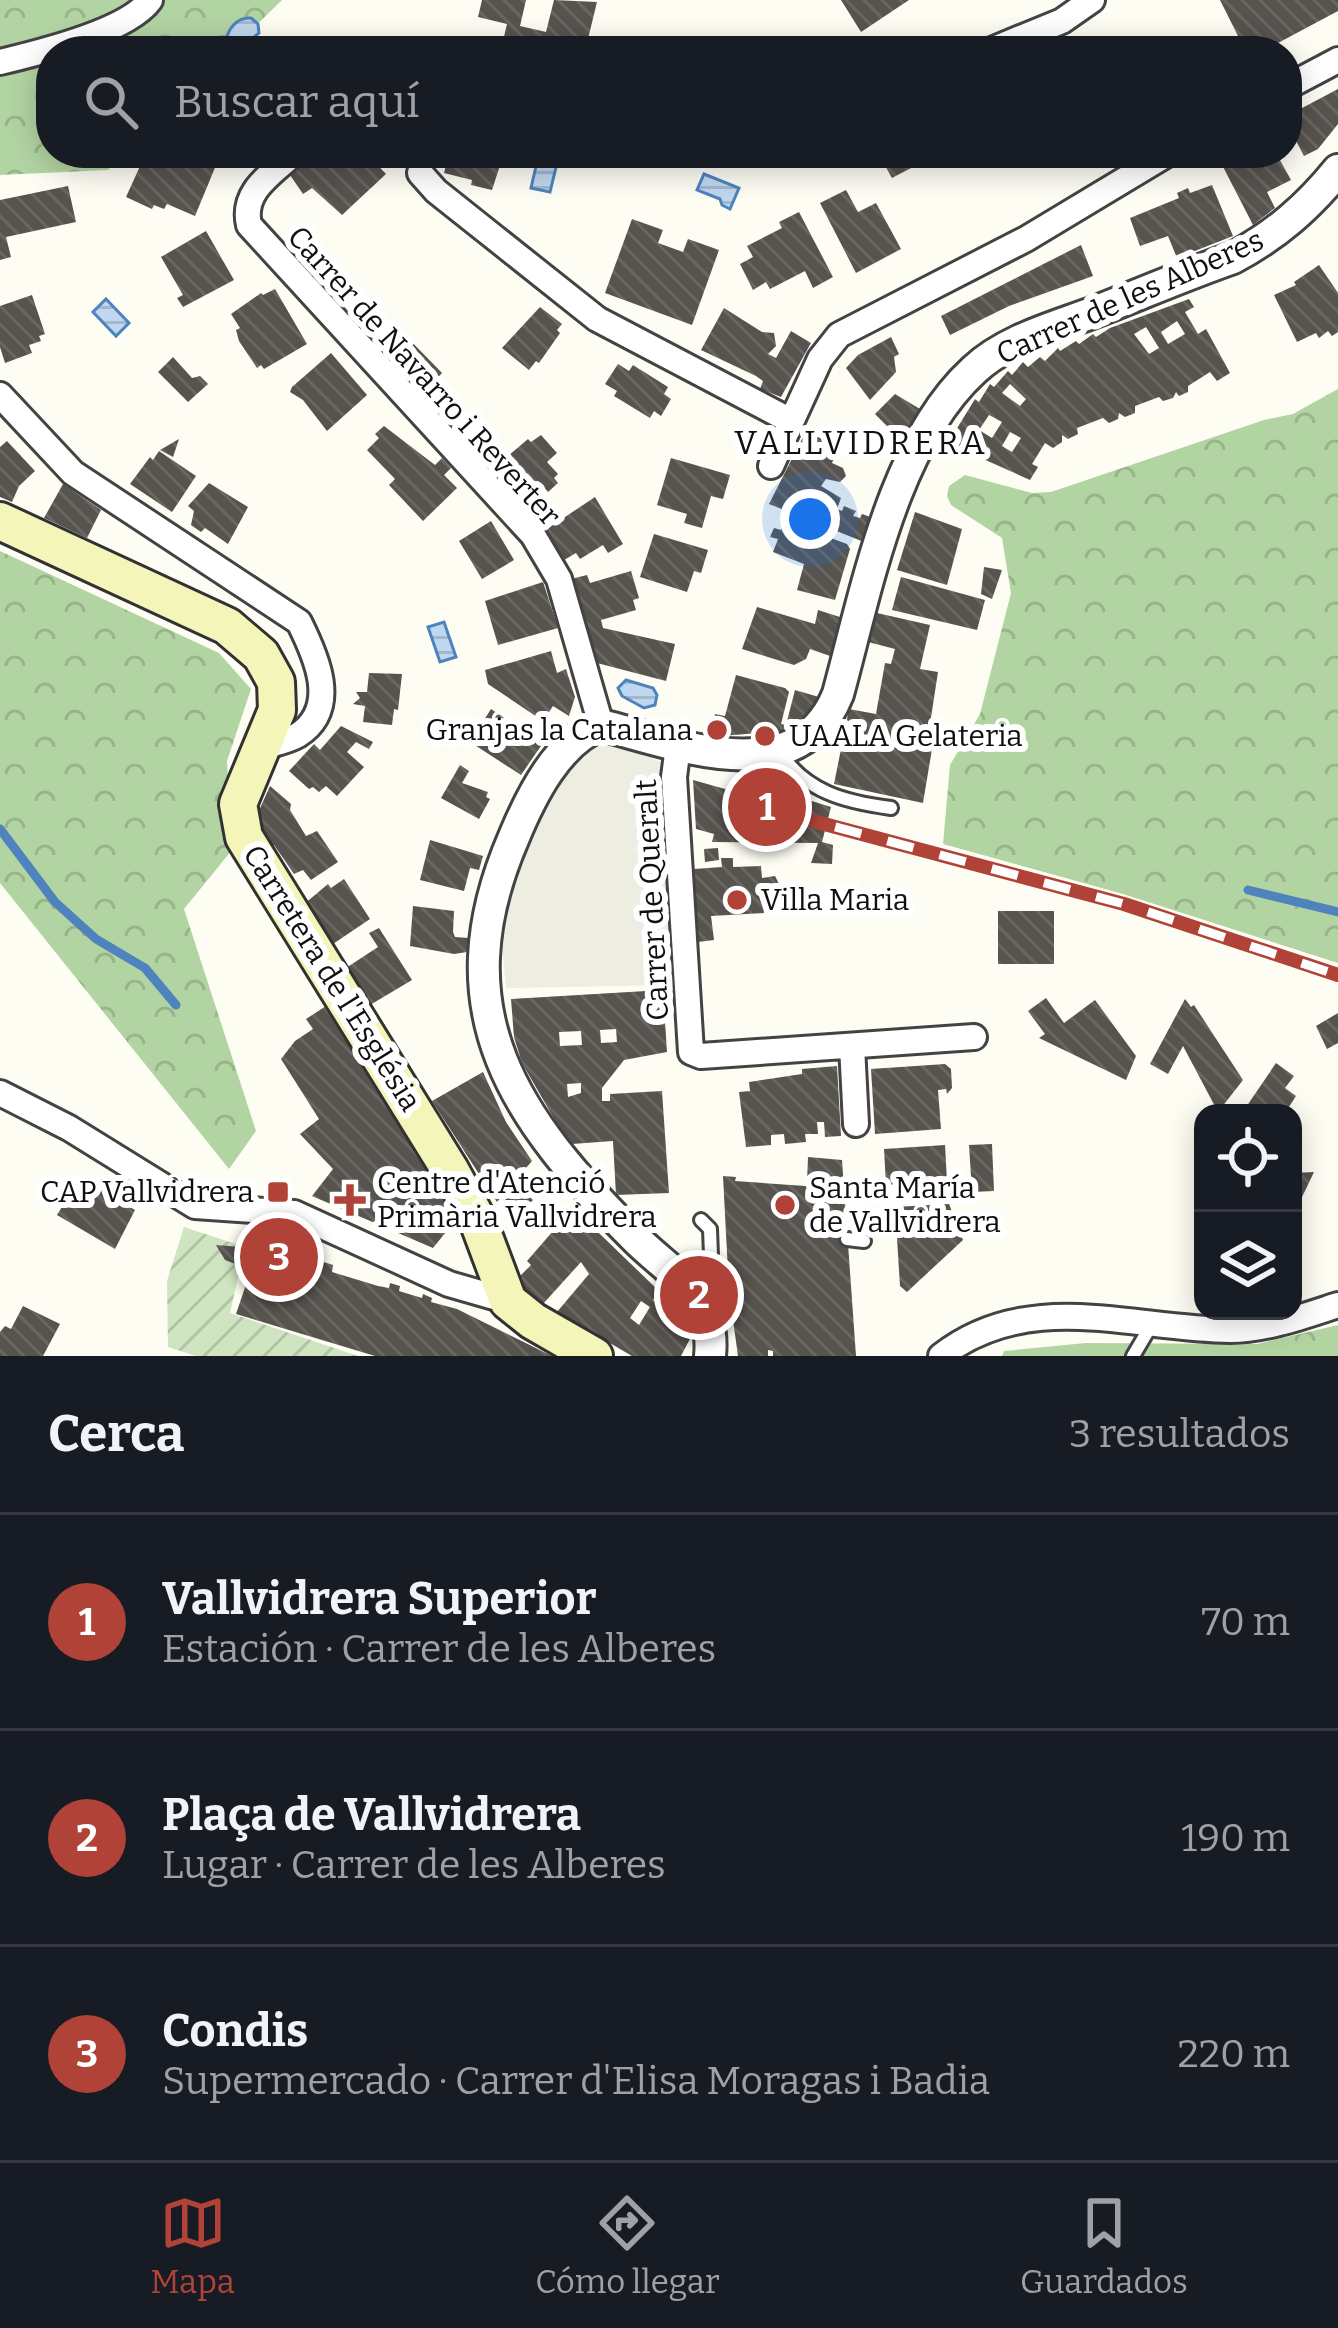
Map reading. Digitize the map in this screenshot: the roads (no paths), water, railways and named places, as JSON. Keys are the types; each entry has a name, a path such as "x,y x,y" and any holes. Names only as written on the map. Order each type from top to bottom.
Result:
{"main road":[{"name":"Carretera de l'Església","path":"0,521 227,626 253,644 270,667 278,694 272,728 238,804 244,837 450,1170 478,1221 508,1301"},
{"path":"508,1301 594,1356"}],"street":[{"path":"83,36 142,12 150,0"},
{"path":"1026,36 1062,21 1091,0"},
{"path":"0,62 36,51"},
{"path":"1302,79 1338,60"},
{"name":"Carrer de Navarro i Reverter","path":"279,168 250,197 246,207 249,225 533,536 559,579 602,724"},
{"path":"771,466 820,359 852,326 1026,239 1144,168"},
{"name":"Carrer de les Alberes","path":"779,750 805,740 831,711 900,488 942,409 975,369 1026,339 1247,250 1312,201 1338,170"},
{"path":"420,173 436,191 597,320 791,422"},
{"path":"0,395 73,473 299,622 318,659 323,685 313,722 296,737 262,748"},
{"path":"710,1356 711,1329 701,1301 605,1208 538,1131 508,1082 489,1018 486,952 491,903 516,831 552,767 574,740 602,724 678,746 737,754 779,750"},
{"name":"Carrer de Queralt","path":"678,746 674,777 691,1052 701,1056 852,1046"},
{"path":"856,1124 852,1046 974,1037"},
{"path":"0,1093 69,1128 195,1206 294,1213 448,1284 508,1301"},
{"path":"941,1356 1000,1326 1044,1316 1087,1315 1247,1330 1338,1305"}],"lane":[{"path":"779,750 803,780 823,793 891,808"},
{"path":"701,1301 712,1282 706,1224 726,1230"},
{"path":"847,1239 864,1240"},
{"path":"1133,1356 1153,1323"}],"water":[{"path":"251,18 259,33 227,36 241,20"},
{"path":"536,168 556,168 550,192 531,188"},
{"path":"704,174 739,188 730,209 720,199 697,190"},
{"path":"106,299 129,323 116,336 93,312"},
{"path":"444,622 456,657 440,662 428,627"},
{"path":"626,680 653,688 655,705 644,708 622,696 618,688"}],"waterway":[{"path":"0,829 55,902 96,939 145,968 176,1005"},
{"path":"1248,890 1338,912"}],"railway":[{"path":"783,813 1124,904 1338,975"}],"place":[{"name":"Granjas la Catalana","path":"717,730"},
{"name":"UAALA Gelateria","path":"765,736"},
{"name":"Vallvidrera Superior","path":"767,807"},
{"name":"Villa Maria","path":"737,900"},
{"name":"CAP Vallvidrera","path":"278,1192"},
{"name":"Centre d'Atenció Primària Vallvidrera","path":"350,1200"},
{"name":"Santa María de Vallvidrera","path":"785,1205"},
{"name":"Condis","path":"279,1257"},
{"name":"Plaça de Vallvidrera","path":"699,1295"}],"district":[{"name":"VALLVIDRERA","path":"861,442"}]}
